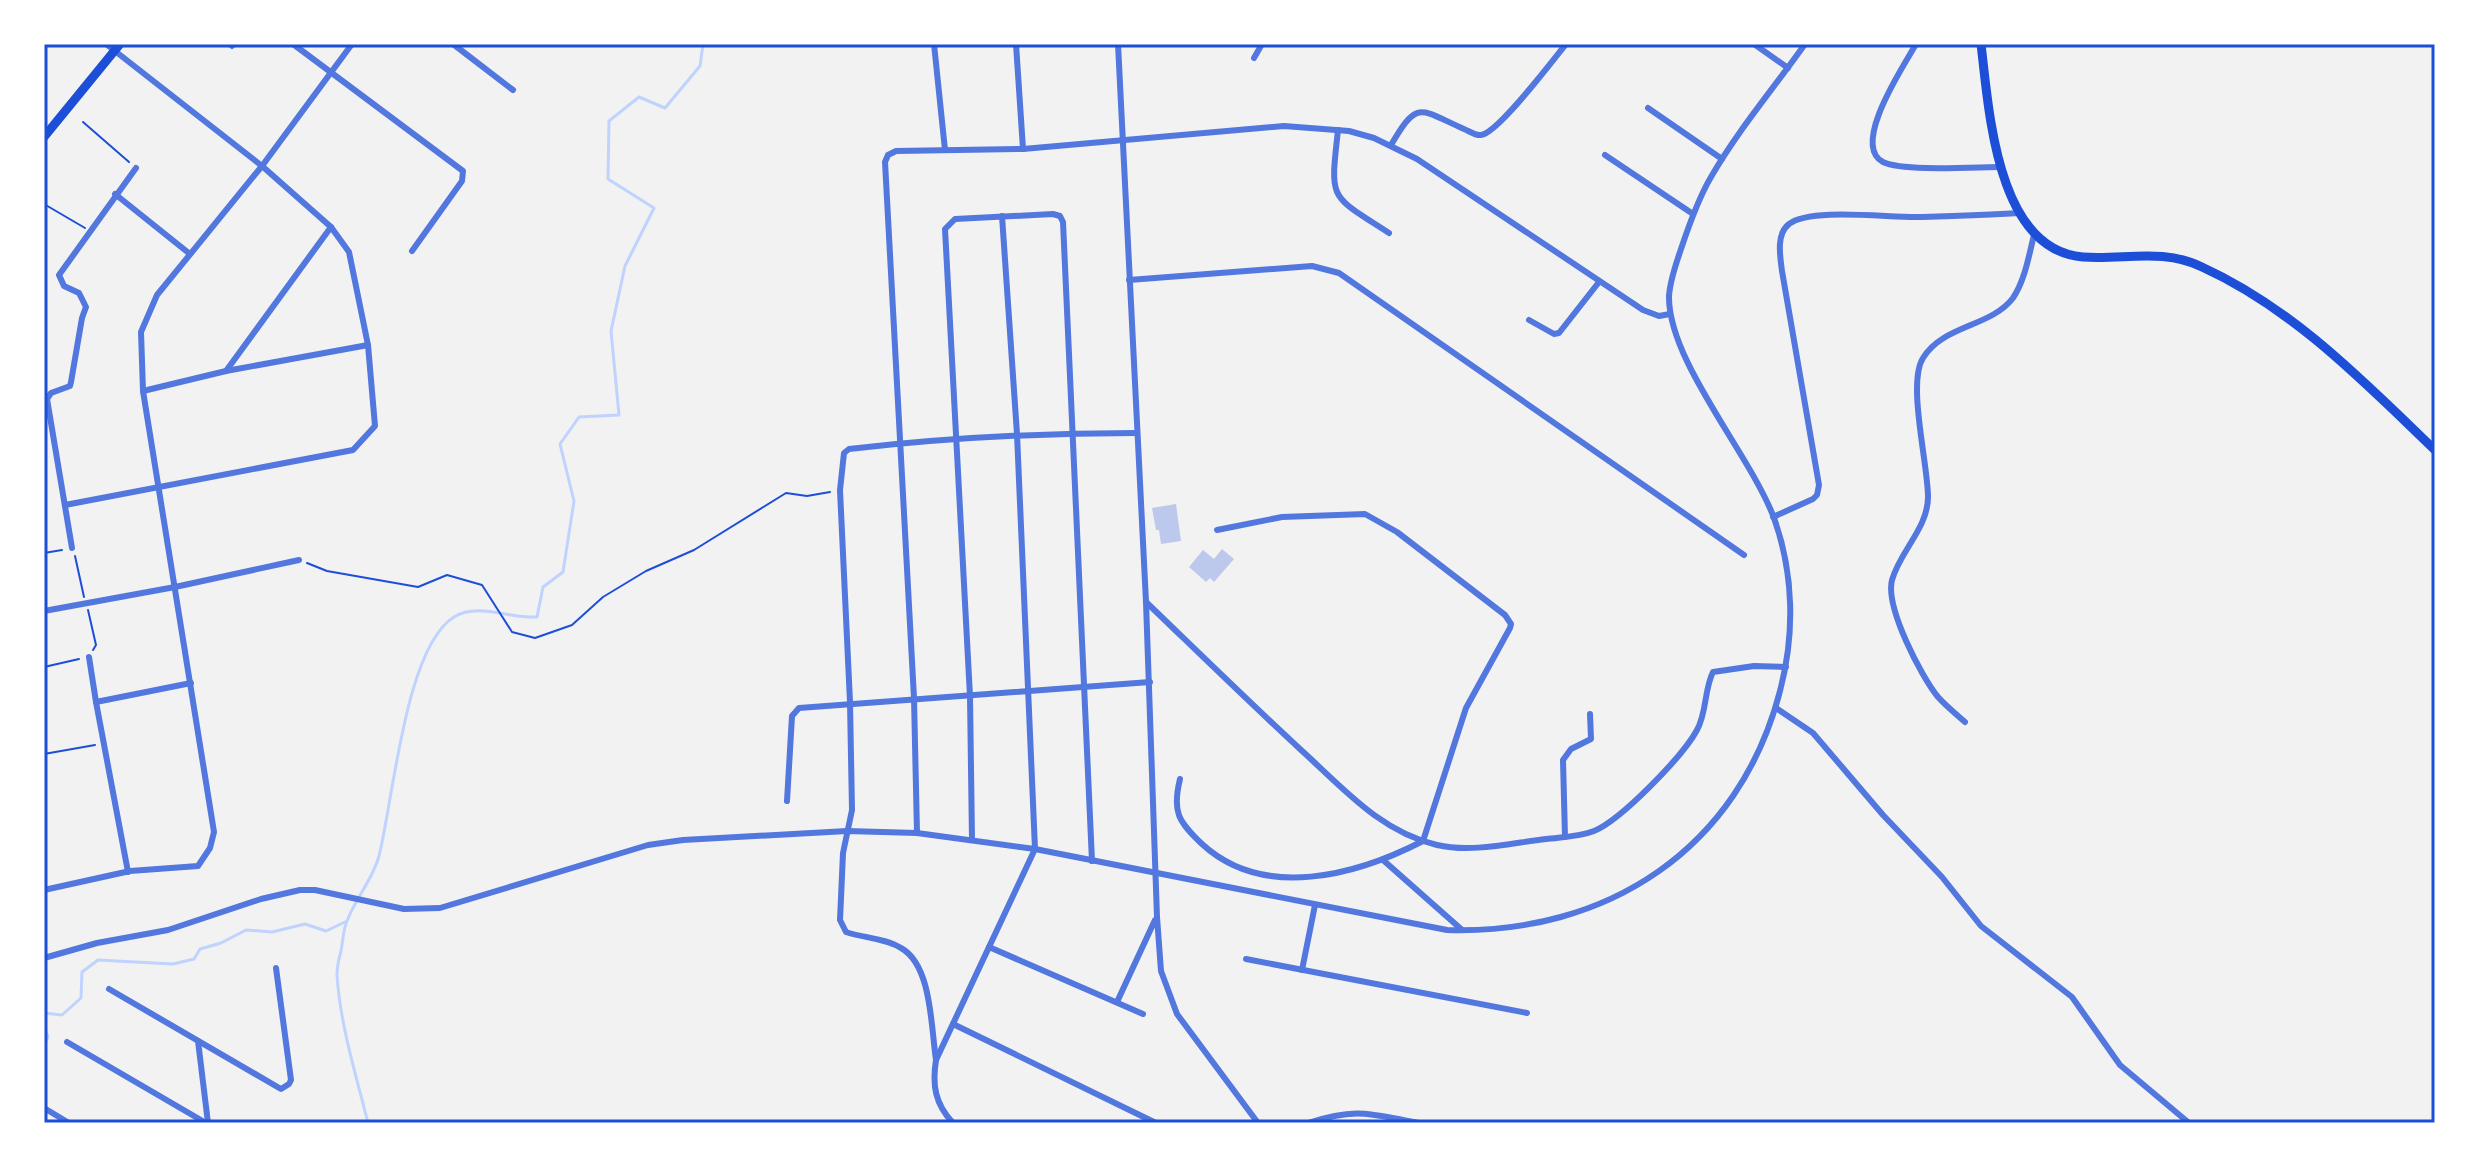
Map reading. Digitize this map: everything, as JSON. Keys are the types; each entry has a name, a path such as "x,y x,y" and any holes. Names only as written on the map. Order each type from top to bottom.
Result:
{"main road":[{"path":"1981,44 1992,125 2002,167 2019,213 2034,235 2072,255 2165,256 2199,265 2220,275 2304,329 2435,450"},
{"path":"44,137 118,48"}],"street":[{"path":"65,505 353,450 375,426 368,345 349,252 331,227 262,166 118,48 106,44"},
{"path":"293,44 463,171 462,181 412,251"},
{"path":"44,890 128,872 198,866 210,848 214,832 143,391 141,332 157,295 262,166 352,44"},
{"path":"453,44 513,90"},
{"path":"934,44 945,150"},
{"path":"1016,44 1023,149"},
{"path":"1118,44 1150,682 1161,971 1177,1014 1258,1123"},
{"path":"1254,58 1262,44"},
{"path":"1391,145 1409,116 1416,112 1432,115 1476,135 1488,132 1503,120 1566,44"},
{"path":"1754,44 1788,68"},
{"path":"44,958 97,943 168,930 261,899 300,890 420,910 440,908 664,842 847,831 917,833 1035,849 1315,905 1462,930 1523,927 1560,919 1622,894 1665,867 1727,807 1762,746 1786,667 1791,618 1790,589 1773,517 1698,381 1670,314 1670,287 1693,214 1709,180 1805,44"},
{"path":"1916,44 1875,122 1873,141 1877,157 1883,162 1908,166 2002,167"},
{"path":"1648,108 1722,159"},
{"path":"917,833 914,698 885,159 896,151 1023,149 1284,126 1338,130 1391,145 1417,159 1599,282 1650,313 1659,316 1670,314"},
{"path":"1338,130 1333,177 1338,197 1345,205 1389,233"},
{"path":"1605,155 1693,214"},
{"path":"72,548 47,399 51,393 70,386 86,307 81,296 64,286 59,275 136,168"},
{"path":"115,194 190,254"},
{"path":"1773,517 1813,499 1819,485 1782,271 1781,238 1785,228 1798,219 1824,216 1919,217 2019,213"},
{"path":"972,840 970,696 945,229 955,219 1053,214 1062,220 1092,861"},
{"path":"936,1060 1035,849 1017,434 1002,216"},
{"path":"226,371 331,227"},
{"path":"1965,722 1932,687 1901,627 1892,600 1892,580 1927,506 1917,378 1923,357 1939,341 2010,302 2020,285 2034,235"},
{"path":"1129,280 1312,266 1339,273 1744,555"},
{"path":"1529,320 1554,334 1561,332 1599,282"},
{"path":"143,391 226,371 368,345"},
{"path":"953,1123 938,1102 934,1088 936,1060 926,987 916,961 902,948 850,933 842,927 843,846 852,810 840,490 843,457 846,451 958,438 1136,433"},
{"path":"1180,779 1176,809 1183,824 1215,855 1240,869 1298,878 1326,875 1383,860 1423,841 1466,708 1480,679 1509,635 1509,619 1397,532 1369,515 1348,512 1282,517 1217,530"},
{"path":"44,611 299,560"},
{"path":"1146,602 1367,810 1389,826 1423,841 1452,848 1589,833 1611,821 1670,764 1697,731 1713,672 1754,666 1786,667"},
{"path":"89,657 128,872"},
{"path":"787,801 794,711 803,707 1150,682"},
{"path":"96,702 191,683"},
{"path":"1776,708 1813,733 1883,815 1942,877 1981,926 2072,997 2120,1065 2189,1123"},
{"path":"1565,837 1563,760 1571,749 1591,739 1590,714"},
{"path":"1383,860 1462,930"},
{"path":"1302,970 1315,905"},
{"path":"1117,1002 1157,917"},
{"path":"989,947 1143,1014"},
{"path":"1246,959 1527,1013"},
{"path":"109,989 281,1089 291,1080 276,968"},
{"path":"953,1024 1156,1123"},
{"path":"198,1041 207,1123"},
{"path":"67,1042 207,1123"},
{"path":"44,1108 69,1123"},
{"path":"1308,1123 1354,1112 1419,1123"}],"path":[{"path":"83,122 136,168"},
{"path":"44,204 89,230"},
{"path":"299,560 327,571 418,587 447,575 482,585 512,632 535,638 572,625 603,597 646,571 694,550 786,493 807,496 840,490"},
{"path":"44,553 72,548 96,645 89,657 44,667"},
{"path":"44,754 104,744"}],"building":[{"path":"1176,504 1181,541 1161,544 1152,508"},
{"path":"1222,549 1234,559 1214,582 1210,578 1206,582 1189,567 1203,550 1214,559"}],"waterway":[{"path":"368,1123 345,1031 337,969 346,924 379,856 412,692 437,634 454,617 473,611 537,617 543,587 563,572 574,501 560,444 579,417 619,415 611,331 625,266 654,208 608,179 609,121 639,97 665,108 700,66 703,44"},
{"path":"44,1013 62,1015 81,998 82,972 98,960 173,964 194,959 200,949 221,943 246,930 272,932 305,924 326,931 345,922"},
{"path":"44,1026 48,1037 44,1046"}]}
